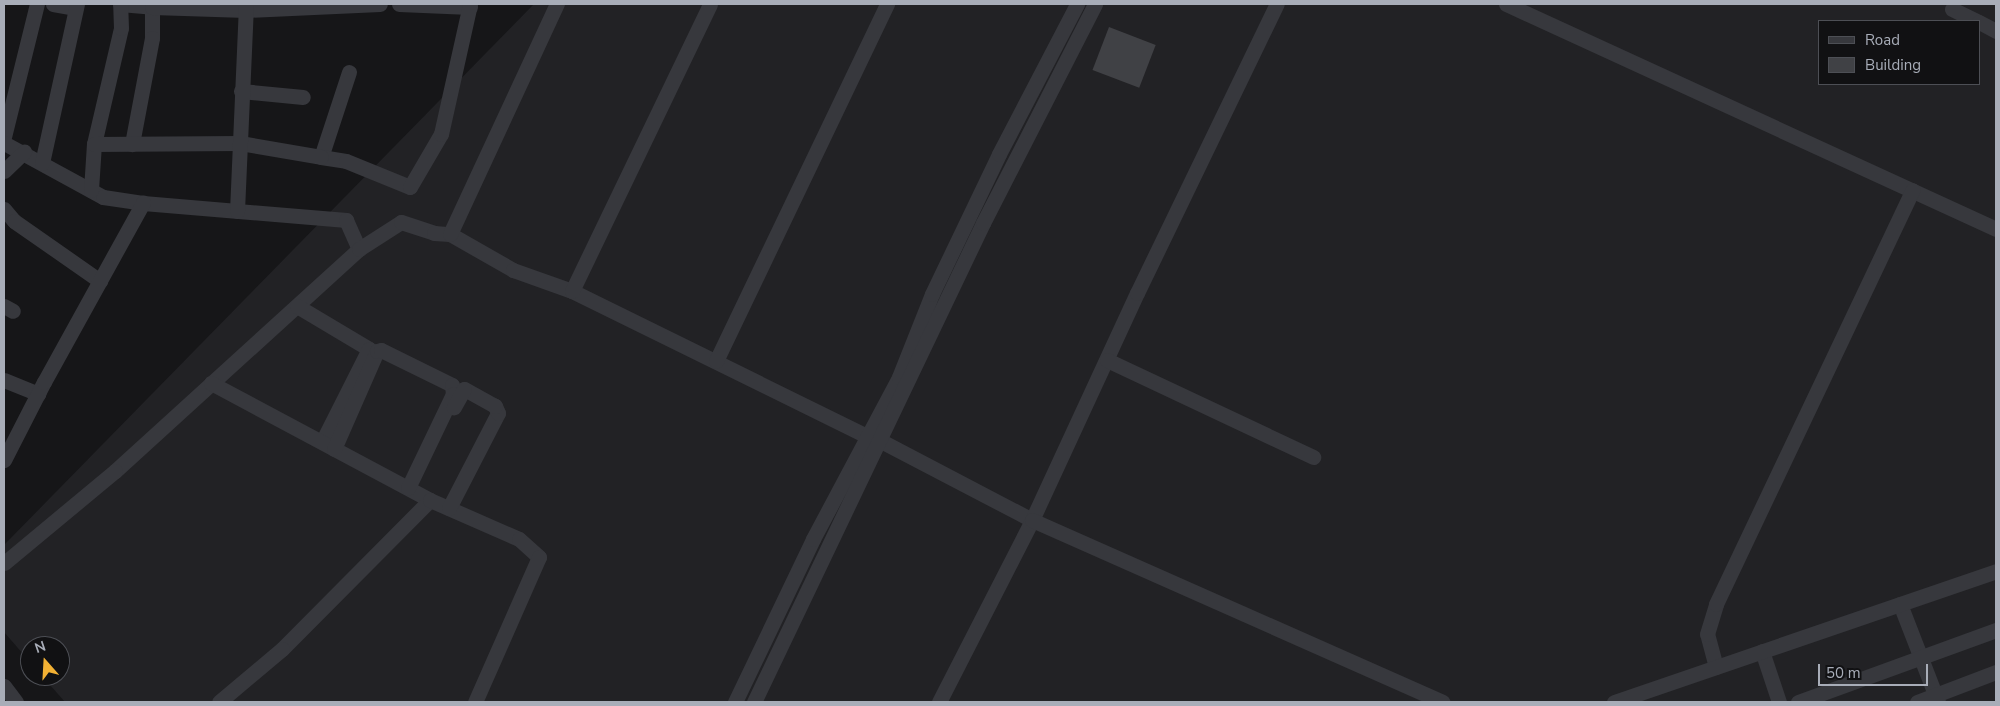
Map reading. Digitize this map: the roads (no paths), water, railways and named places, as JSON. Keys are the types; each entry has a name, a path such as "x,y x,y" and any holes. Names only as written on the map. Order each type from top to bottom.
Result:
{"street":[{"path":"4,138 36,4"},
{"path":"42,163 76,6 53,4"},
{"path":"91,190 94,144 121,28 120,4 246,7 380,4"},
{"path":"94,144 240,143 346,161 410,187 441,134 470,5 399,4"},
{"path":"450,234 557,4"},
{"path":"572,291 710,4"},
{"path":"716,361 887,4"},
{"path":"754,702 874,438 932,294 1000,154 1078,4"},
{"path":"735,702 813,539 874,438 1095,4"},
{"path":"939,702 1032,520 1106,360 1277,4"},
{"path":"1506,4 1913,190 1996,230"},
{"path":"132,144 152,38 152,5"},
{"path":"237,211 246,7"},
{"path":"1952,9 1974,20"},
{"path":"1980,23 1996,31"},
{"path":"321,157 349,72"},
{"path":"241,91 303,97"},
{"path":"4,143 24,152 104,197 144,203 346,220 359,249"},
{"path":"4,171 24,152"},
{"path":"1716,667 1707,634 1716,604 1913,190"},
{"path":"5,454 144,203"},
{"path":"4,209 14,221 100,281"},
{"path":"4,563 115,471 359,249 401,222 434,233 450,234 513,270 572,291 874,438 1032,520 1442,702"},
{"path":"297,306 369,350 328,446"},
{"path":"328,446 377,351 381,350 452,385 453,394 411,490"},
{"path":"1106,360 1313,456"},
{"path":"4,380 38,394"},
{"path":"212,383 430,500 519,539 539,557 475,702"},
{"path":"411,490 461,391 468,390 495,406 498,412 449,508"},
{"path":"219,702 282,649 430,500"},
{"path":"1614,702 1996,571"},
{"path":"1900,604 1936,699"},
{"path":"1798,702 1996,630"},
{"path":"1762,651 1779,702"},
{"path":"1917,702 1936,699 1996,672"},
{"path":"4,686 16,702"}]}
